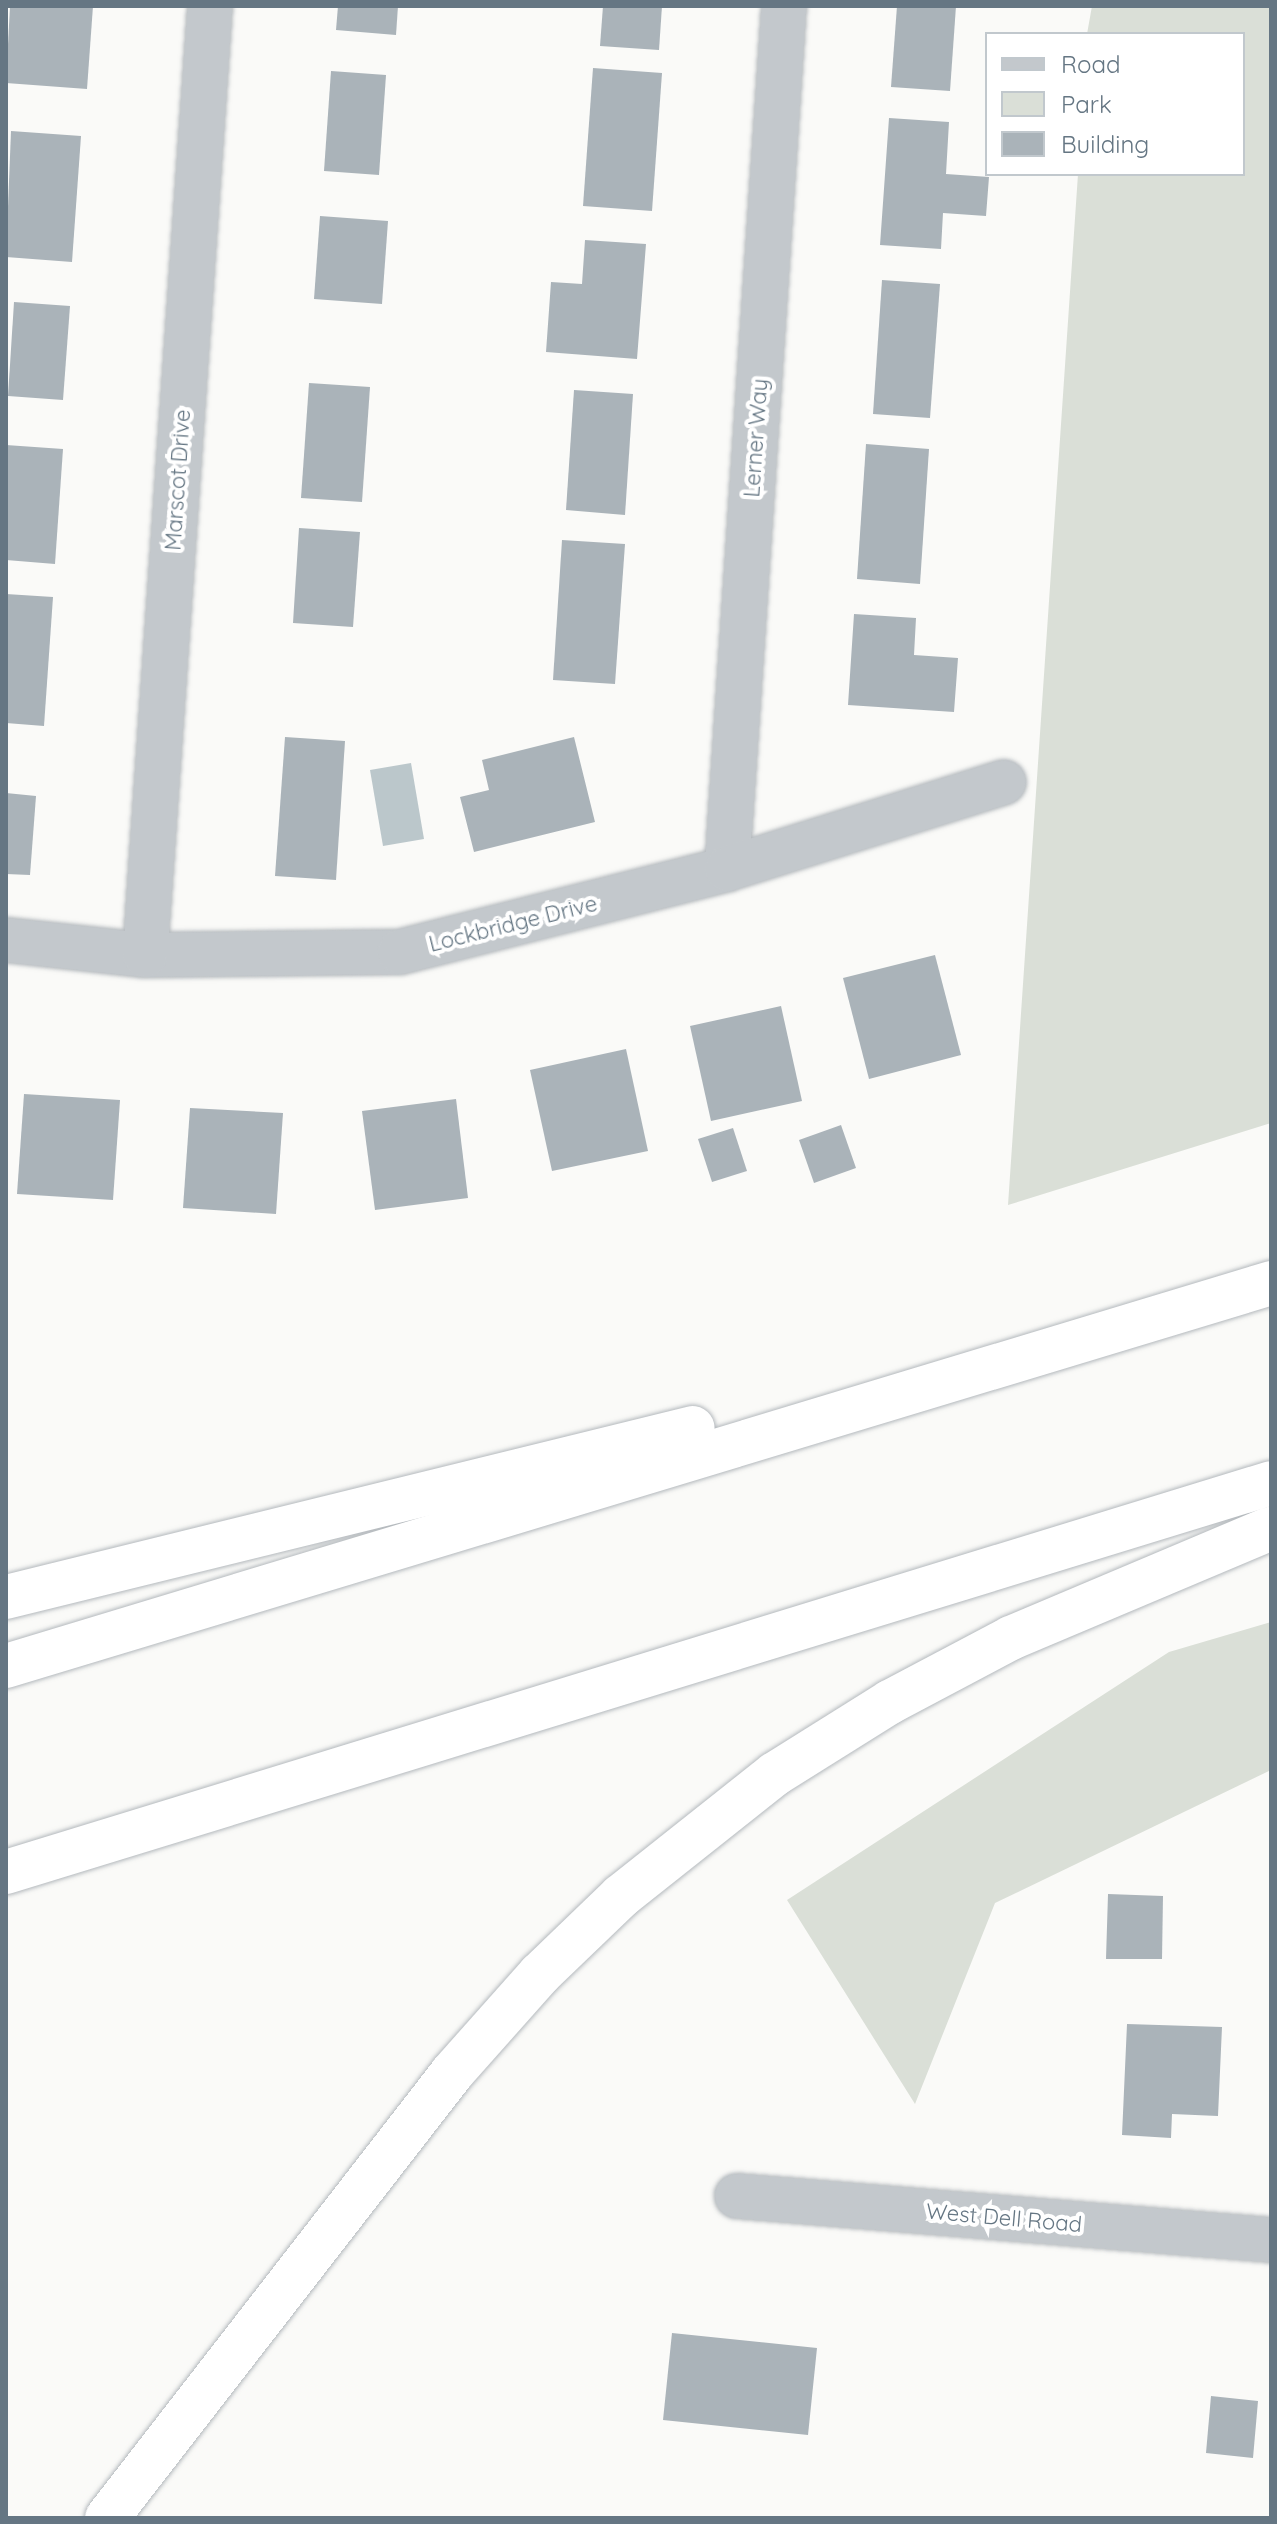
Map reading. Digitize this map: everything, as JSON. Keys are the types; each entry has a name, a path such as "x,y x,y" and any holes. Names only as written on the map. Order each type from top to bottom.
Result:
{"highway":[{"path":"6,1666 1271,1283"},
{"path":"6,1597 1112,1331"},
{"path":"6,1872 1271,1483"},
{"path":"107,2518 452,2073 540,1974 621,1896 775,1774 890,1702 1011,1638 1271,1528"}],"street":[{"name":"Marscot Drive","path":"145,955 210,6"},
{"name":"Lerner Way","path":"727,869 784,6"},
{"name":"Lockbridge Drive","path":"6,940 145,955 400,952 727,869 1004,782"},
{"name":"West Dell Road","path":"737,2196 1271,2240"}],"green space":[{"path":"1092,6 1271,6 1271,1123 1008,1205 1078,176 1245,176 1245,32 1087,32"},
{"path":"1271,1622 1271,1770 995,1903 915,2104 787,1900 1169,1652"}],"shaded area":[{"path":"411,763 424,839 383,846 370,770"}],"building":[{"path":"10,6 93,6 87,89 6,83"},
{"path":"338,6 398,6 396,35 336,30"},
{"path":"603,6 662,6 659,50 600,46"},
{"path":"897,6 956,6 950,91 891,87"},
{"path":"593,68 662,73 652,211 583,206"},
{"path":"331,71 386,75 379,175 324,171"},
{"path":"889,118 949,122 946,174 989,177 986,216 943,213 941,249 880,245"},
{"path":"11,131 81,136 72,262 6,257"},
{"path":"320,216 388,221 382,304 314,299"},
{"path":"585,240 646,244 637,359 546,352 551,282 582,284"},
{"path":"882,280 940,284 930,418 873,414"},
{"path":"14,302 70,306 63,400 8,396"},
{"path":"309,383 370,387 362,502 301,498"},
{"path":"574,390 633,394 625,515 566,510"},
{"path":"866,444 929,449 920,584 857,579"},
{"path":"6,445 63,449 55,564 6,560"},
{"path":"299,528 360,532 353,627 293,623"},
{"path":"562,540 625,544 615,684 553,680"},
{"path":"6,594 53,597 44,726 6,723"},
{"path":"854,614 916,618 914,655 958,658 954,712 848,705"},
{"path":"285,737 345,741 336,880 275,876"},
{"path":"574,737 595,822 474,852 460,797 489,790 482,760"},
{"path":"6,793 36,796 30,875 6,874"},
{"path":"935,955 961,1055 869,1079 843,978"},
{"path":"781,1006 802,1101 711,1121 690,1026"},
{"path":"626,1049 648,1151 552,1171 530,1070"},
{"path":"24,1094 120,1100 113,1200 17,1194"},
{"path":"456,1099 468,1198 375,1210 362,1111"},
{"path":"190,1108 283,1113 276,1214 183,1208"},
{"path":"841,1125 856,1168 814,1183 799,1140"},
{"path":"733,1128 747,1171 712,1182 698,1139"},
{"path":"1108,1894 1163,1896 1162,1959 1106,1959"},
{"path":"1127,2024 1222,2027 1218,2116 1172,2114 1171,2138 1122,2135"},
{"path":"672,2333 817,2348 808,2435 663,2420"},
{"path":"1211,2396 1258,2401 1253,2458 1206,2453"}]}
